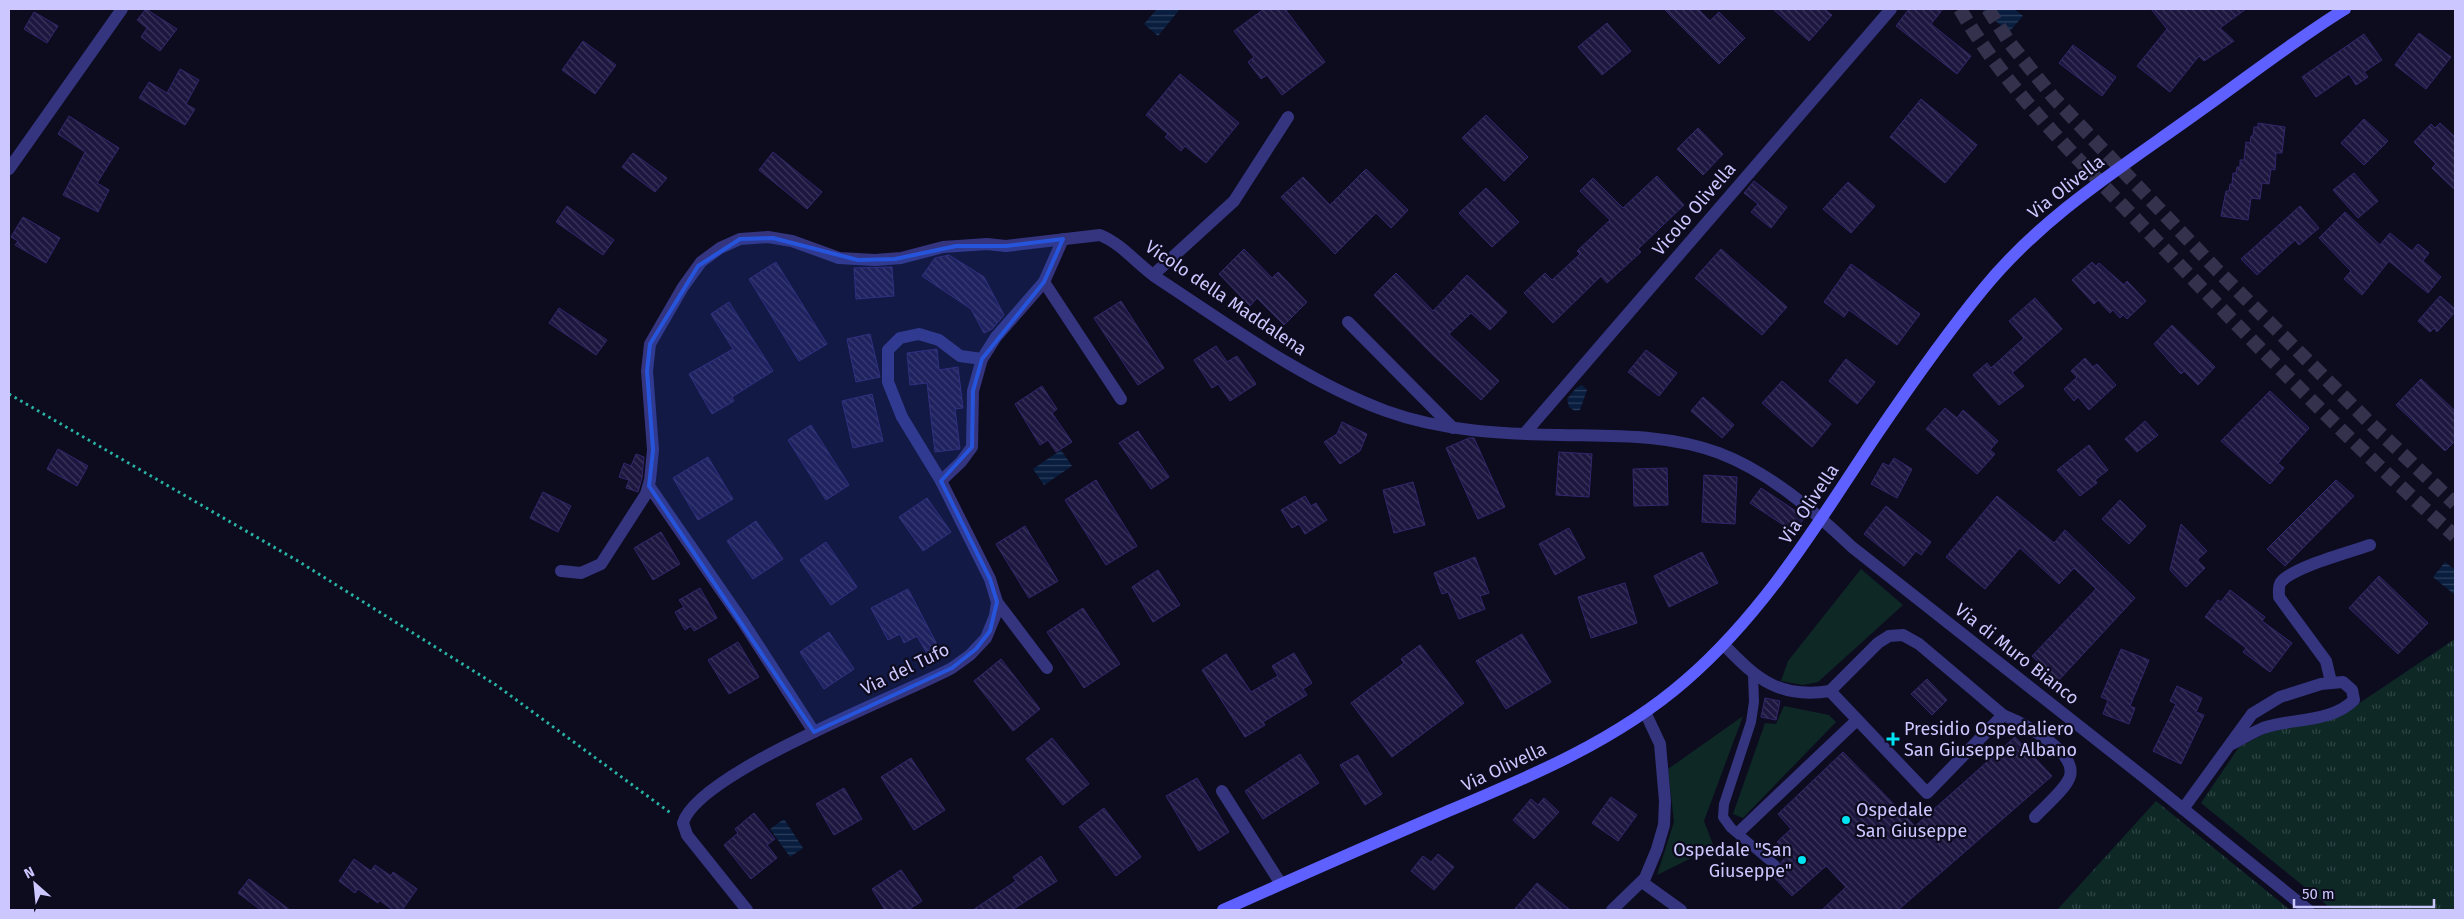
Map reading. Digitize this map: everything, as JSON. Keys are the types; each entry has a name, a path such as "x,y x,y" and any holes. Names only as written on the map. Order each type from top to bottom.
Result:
{"main road":[{"name":"Via Olivella","path":"1223,910 1506,786 1599,740 1645,712 1684,683 1724,645 1776,582 1822,518 1876,435 1963,314 2022,246 2086,192 2345,9"}],"street":[{"path":"9,169 122,9"},
{"name":"Vicolo Olivella","path":"1525,433 1891,9"},
{"path":"1153,275 1234,201 1288,117"},
{"name":"Vicolo della Maddalena","path":"561,571 581,573 601,564 642,501 649,486 652,450 647,371 650,344 675,297 698,266 726,244 740,239 768,237 792,241 839,258 875,260 902,258 943,247 988,244 1006,246 1100,235 1112,240 1153,275 1276,355 1343,392 1403,417 1453,428 1636,437 1705,448 1738,461 1784,490 1822,518"},
{"path":"941,481 961,462 972,447 973,391 982,359 996,337 1044,282 1063,239"},
{"path":"1044,282 1121,399"},
{"path":"1348,322 1453,428"},
{"path":"982,359 960,356 939,340 919,334 900,338 888,350 888,382 899,408 941,481 990,579 997,602 1048,668"},
{"path":"649,486 743,622 814,732"},
{"name":"Via di Muro Bianco","path":"1822,518 1852,547 2184,809 2308,910"},
{"path":"2331,682 2326,661 2279,597 2278,590 2281,582 2298,571 2370,545"},
{"name":"Via del Tufo","path":"683,822 685,815 695,803 735,774 814,732 958,664 986,638 995,616 997,602"},
{"path":"1724,645 1753,675 1777,687 1795,692 1809,693 1830,691 1878,643 1889,636 1903,635 1919,644 2003,714 2036,731 2065,758 2070,767 2070,775 2066,784 2035,817"},
{"path":"2184,809 2252,714 2280,697 2331,682 2343,682 2352,690 2354,700 2347,707 2331,714 2263,728 2232,744"},
{"path":"1830,691 1927,793 2003,714"},
{"path":"1612,910 1642,882 1657,849 1663,830 1665,811 1660,744 1645,712"},
{"path":"1739,832 1857,720"},
{"path":"1222,791 1281,884"},
{"path":"683,822 687,835 747,910"},
{"path":"1642,882 1681,910"}],"lane":[{"path":"1753,675 1754,712 1722,817 1731,828 1739,832 1775,865"}],"path":[{"path":"9,394 298,561 496,685 653,798 683,822"}],"highlighted area":[{"path":"773,238 858,260 895,259 956,246 1006,246 1063,239 1044,282 982,359 973,391 972,447 941,481 990,579 997,602 990,631 976,649 952,668 814,732 649,486 653,450 647,371 650,344 698,266 740,239"}],"green space":[{"path":"1861,569 1903,605 1818,682 1803,685 1781,681 1788,661"},
{"path":"2455,639 2455,910 2333,910 2201,803 2239,747 2270,731 2355,706"},
{"path":"1784,706 1829,715 1836,722 1743,818 1733,814 1765,723 1776,724"},
{"path":"1743,716 1704,821 1714,847 1657,875 1674,822 1668,769"},
{"path":"2156,801 2290,910 2057,910"}],"water":[{"path":"1157,9 1180,9 1158,36 1144,24"},
{"path":"1981,9 2014,9 2023,16 2009,32"},
{"path":"1582,385 1587,390 1580,410 1575,411 1569,407 1567,399 1576,388"},
{"path":"1061,450 1072,466 1044,485 1033,469"},
{"path":"2445,562 2455,570 2455,595 2433,577"},
{"path":"784,819 803,848 790,857 770,829"}],"building":[{"path":"146,9 177,29 160,51 141,37 147,28 137,20"},
{"path":"1264,9 1285,9 1325,62 1282,95 1267,75 1261,79 1248,62 1254,57 1234,31"},
{"path":"1664,9 1698,9 1710,21 1719,12 1745,38 1719,64"},
{"path":"1773,9 1824,9 1832,15 1809,41"},
{"path":"1909,9 1943,9 1931,24 1971,56 1957,74 1896,26"},
{"path":"2151,9 2246,9 2220,28 2234,41 2204,61 2199,56 2170,92 2137,66 2167,29"},
{"path":"34,12 58,26 47,43 24,29"},
{"path":"1607,23 1631,51 1602,75 1578,47"},
{"path":"2419,33 2451,57 2426,89 2395,65"},
{"path":"2364,34 2382,60 2364,72 2368,77 2356,85 2349,74 2316,97 2302,77"},
{"path":"583,41 616,65 595,94 562,70"},
{"path":"2073,45 2116,77 2102,96 2059,63"},
{"path":"180,69 199,80 186,104 195,109 185,125 139,98 149,82 167,93"},
{"path":"1180,74 1239,123 1206,163 1185,146 1181,151 1165,137 1168,134 1146,115"},
{"path":"1921,99 1977,145 1945,183 1890,137"},
{"path":"1486,115 1528,157 1504,181 1462,138"},
{"path":"69,116 119,148 97,183 109,190 98,212 63,195 85,152 58,134"},
{"path":"2364,119 2388,141 2364,165 2341,143"},
{"path":"2258,123 2285,127 2282,153 2276,153 2275,170 2271,169 2269,184 2262,183 2260,199 2251,198 2248,220 2221,216 2226,191 2229,191 2230,184 2232,184 2233,173 2236,173 2237,167 2240,167 2240,160 2244,160 2246,142 2250,143 2254,127 2258,127"},
{"path":"2440,123 2455,137 2455,190 2432,168 2436,164 2414,142 2431,124 2435,128"},
{"path":"1698,128 1723,154 1703,175 1677,149"},
{"path":"773,152 822,192 807,209 759,170"},
{"path":"633,153 667,178 655,192 622,167"},
{"path":"1366,169 1408,210 1391,228 1376,213 1335,254 1281,197 1303,177 1330,205"},
{"path":"2354,173 2378,201 2358,218 2333,190"},
{"path":"1657,176 1684,205 1638,249 1641,252 1607,283 1601,276 1553,323 1524,293 1545,273 1552,280 1580,254 1577,251 1610,220 1580,191 1593,178 1623,208"},
{"path":"1754,181 1787,207 1771,228 1751,212 1758,204 1744,193"},
{"path":"1848,182 1875,206 1851,233 1823,209"},
{"path":"1486,188 1519,222 1492,247 1459,213"},
{"path":"567,206 614,240 603,255 556,222"},
{"path":"2300,206 2319,228 2299,245 2295,240 2257,275 2241,259"},
{"path":"2345,212 2380,245 2390,233 2412,251 2418,244 2429,253 2423,261 2441,277 2428,293 2389,261 2362,295 2344,279 2351,271 2319,238"},
{"path":"23,217 60,238 46,263 15,245 18,241 11,237"},
{"path":"1244,249 1272,278 1278,272 1307,302 1284,325 1257,298 1250,306 1219,274"},
{"path":"1721,249 1787,307 1762,335 1695,278"},
{"path":"949,255 984,277 1004,315 992,329 984,333 971,309 922,276 935,258"},
{"path":"776,262 827,344 799,361 749,279"},
{"path":"2092,262 2096,266 2099,263 2124,285 2127,281 2146,301 2127,319 2123,315 2120,318 2113,310 2110,313 2098,300 2094,304 2072,280"},
{"path":"1851,264 1920,314 1897,345 1849,310 1844,317 1824,302"},
{"path":"892,267 894,296 856,299 854,268"},
{"path":"1396,273 1433,311 1467,275 1507,312 1490,330 1471,313 1449,334 1499,381 1481,400 1374,295"},
{"path":"2440,296 2455,309 2455,312 2437,332 2434,328 2430,332 2418,321"},
{"path":"2035,298 2062,329 2012,373 2024,386 1999,405 1973,375 1987,363 1991,368 2024,338 2009,321"},
{"path":"1121,301 1164,368 1138,385 1094,318"},
{"path":"729,302 773,371 732,397 734,401 712,414 689,374 733,349 711,314"},
{"path":"559,308 607,340 596,355 549,323"},
{"path":"2172,325 2215,367 2198,385 2184,371 2181,374 2154,344"},
{"path":"870,334 880,377 856,382 847,339"},
{"path":"1216,346 1227,362 1237,356 1256,384 1230,401 1218,384 1212,388 1194,360"},
{"path":"937,349 939,370 958,367 963,408 955,409 960,449 935,452 927,383 910,385 907,353"},
{"path":"1646,350 1677,373 1659,396 1628,372"},
{"path":"2085,358 2093,367 2097,364 2116,385 2089,410 2078,397 2074,401 2064,389 2077,377 2071,371"},
{"path":"1846,359 1875,382 1857,404 1829,381"},
{"path":"2421,379 2455,411 2455,441 2445,451 2396,405"},
{"path":"1782,381 1831,424 1812,447 1762,403"},
{"path":"1042,386 1057,409 1052,413 1072,442 1056,452 1048,440 1040,445 1015,404"},
{"path":"2270,391 2309,428 2278,463 2284,468 2270,484 2221,441"},
{"path":"872,394 883,441 853,448 842,401"},
{"path":"1703,397 1734,425 1722,438 1691,411"},
{"path":"1945,408 1957,418 1963,410 1998,441 1990,450 1995,454 1977,474 1926,429"},
{"path":"2145,421 2158,435 2137,452 2125,439"},
{"path":"1342,422 1367,434 1360,451 1340,464 1324,442 1337,434"},
{"path":"811,425 849,485 826,500 788,440"},
{"path":"1138,431 1169,477 1151,489 1119,443"},
{"path":"1469,438 1474,438 1505,507 1478,519 1446,448"},
{"path":"2089,445 2108,470 2095,480 2097,483 2080,496 2057,470"},
{"path":"58,449 88,466 77,486 47,469"},
{"path":"1559,452 1592,454 1589,497 1556,495"},
{"path":"636,454 644,457 642,478 638,492 626,488 629,480 619,477 624,463 631,466"},
{"path":"708,457 733,499 698,520 673,478"},
{"path":"1894,458 1912,469 1897,498 1871,484 1883,463 1889,466"},
{"path":"1667,468 1668,505 1634,506 1633,469"},
{"path":"1704,475 1737,477 1735,524 1702,522"},
{"path":"1096,480 1137,546 1106,565 1065,500"},
{"path":"2336,480 2354,496 2285,566 2267,549"},
{"path":"1413,482 1425,525 1394,533 1383,490"},
{"path":"1761,488 1805,517 1794,532 1750,503"},
{"path":"543,492 571,506 558,532 530,518"},
{"path":"1305,496 1311,506 1316,503 1327,520 1305,534 1299,524 1292,528 1281,510"},
{"path":"1997,496 2054,543 2065,530 2135,598 2058,681 2032,656 2096,589 2074,568 2059,584 2020,548 1985,589 1946,557"},
{"path":"927,498 951,532 923,551 899,517"},
{"path":"2120,500 2146,526 2129,544 2102,519"},
{"path":"1886,506 1931,542 1921,555 1916,551 1904,566 1864,534"},
{"path":"756,521 783,559 753,579 727,541"},
{"path":"2181,524 2207,551 2197,560 2205,568 2186,587 2170,570"},
{"path":"1025,526 1058,581 1029,598 996,544"},
{"path":"1569,528 1585,558 1555,575 1539,544"},
{"path":"661,532 680,564 653,580 634,548"},
{"path":"826,542 857,587 831,605 800,560"},
{"path":"1702,552 1718,583 1669,607 1654,576"},
{"path":"1475,557 1489,593 1480,596 1485,609 1459,619 1448,592 1442,594 1434,573"},
{"path":"1158,570 1180,605 1153,622 1132,587"},
{"path":"2379,576 2428,623 2398,654 2349,608"},
{"path":"1625,583 1637,623 1591,638 1578,597"},
{"path":"700,588 717,618 694,631 691,626 685,630 675,612 684,607 679,600"},
{"path":"908,589 943,656 932,662 917,636 904,643 900,634 888,640 871,608"},
{"path":"2230,590 2265,617 2262,621 2292,643 2270,672 2243,652 2246,648 2205,617 2218,600 2221,602"},
{"path":"1083,608 1120,664 1084,688 1047,632"},
{"path":"829,632 854,669 824,689 800,652"},
{"path":"1522,634 1551,682 1506,709 1476,661"},
{"path":"738,642 759,677 729,694 708,660"},
{"path":"1420,645 1464,703 1392,757 1351,703 1404,663 1401,659"},
{"path":"2121,649 2149,660 2130,706 2135,708 2129,724 2103,714 2108,700 2101,697"},
{"path":"1294,653 1312,683 1303,689 1307,695 1263,722 1265,725 1245,737 1202,670 1226,654 1251,692 1278,676 1272,666"},
{"path":"1001,659 1040,709 1013,731 974,681"},
{"path":"1927,679 1947,700 1932,715 1911,694"},
{"path":"2177,686 2202,698 2196,712 2204,715 2181,764 2153,751 2176,704 2170,701"},
{"path":"1765,698 1780,701 1776,720 1761,717"},
{"name":"Ospedale San Giuseppe","path":"2015,737 2052,776 1898,910 1822,910 1846,887 1826,866 1792,896 1769,872 1780,870 1781,862 1789,855 1777,842 1791,829 1778,814 1843,752 1915,826"},
{"path":"1052,738 1089,784 1063,805 1026,759"},
{"path":"1300,754 1319,783 1263,819 1245,791"},
{"path":"1358,755 1382,794 1365,805 1340,765"},
{"path":"911,758 945,810 914,830 881,777"},
{"path":"1197,778 1229,832 1199,851 1166,796"},
{"path":"844,788 862,819 834,835 816,804"},
{"path":"1611,797 1637,815 1618,841 1592,823"},
{"path":"1544,798 1559,812 1534,839 1513,820 1531,799 1538,805"},
{"path":"1104,808 1141,857 1116,876 1079,827"},
{"path":"754,813 775,839 767,845 777,858 751,879 724,845 738,833 735,829"},
{"path":"1438,854 1454,867 1434,890 1411,871 1423,856 1431,862"},
{"path":"1041,856 1057,881 1012,910 973,910 1016,881 1013,877"},
{"path":"354,859 371,871 375,865 391,876 393,872 417,889 402,910 393,910 379,900 378,903 358,889 355,893 339,881"},
{"path":"901,870 922,901 908,910 885,910 872,889"},
{"path":"249,879 290,910 261,910 238,893"},
{"path":"1537,883 1570,910 1514,910"}],"tunnel":[{"path":"1960,9 1979,40 2001,70 2024,99 2073,153 2299,388 2455,536"},
{"path":"1988,9 2009,42 2053,97 2217,270 2372,425 2455,504"}],"place":[{"name":"Presidio Ospedaliero San Giuseppe Albano","path":"1893,739"},
{"name":"Ospedale San Giuseppe","path":"1846,820"},
{"name":"Ospedale \"San Giuseppe\"","path":"1802,860"}]}
